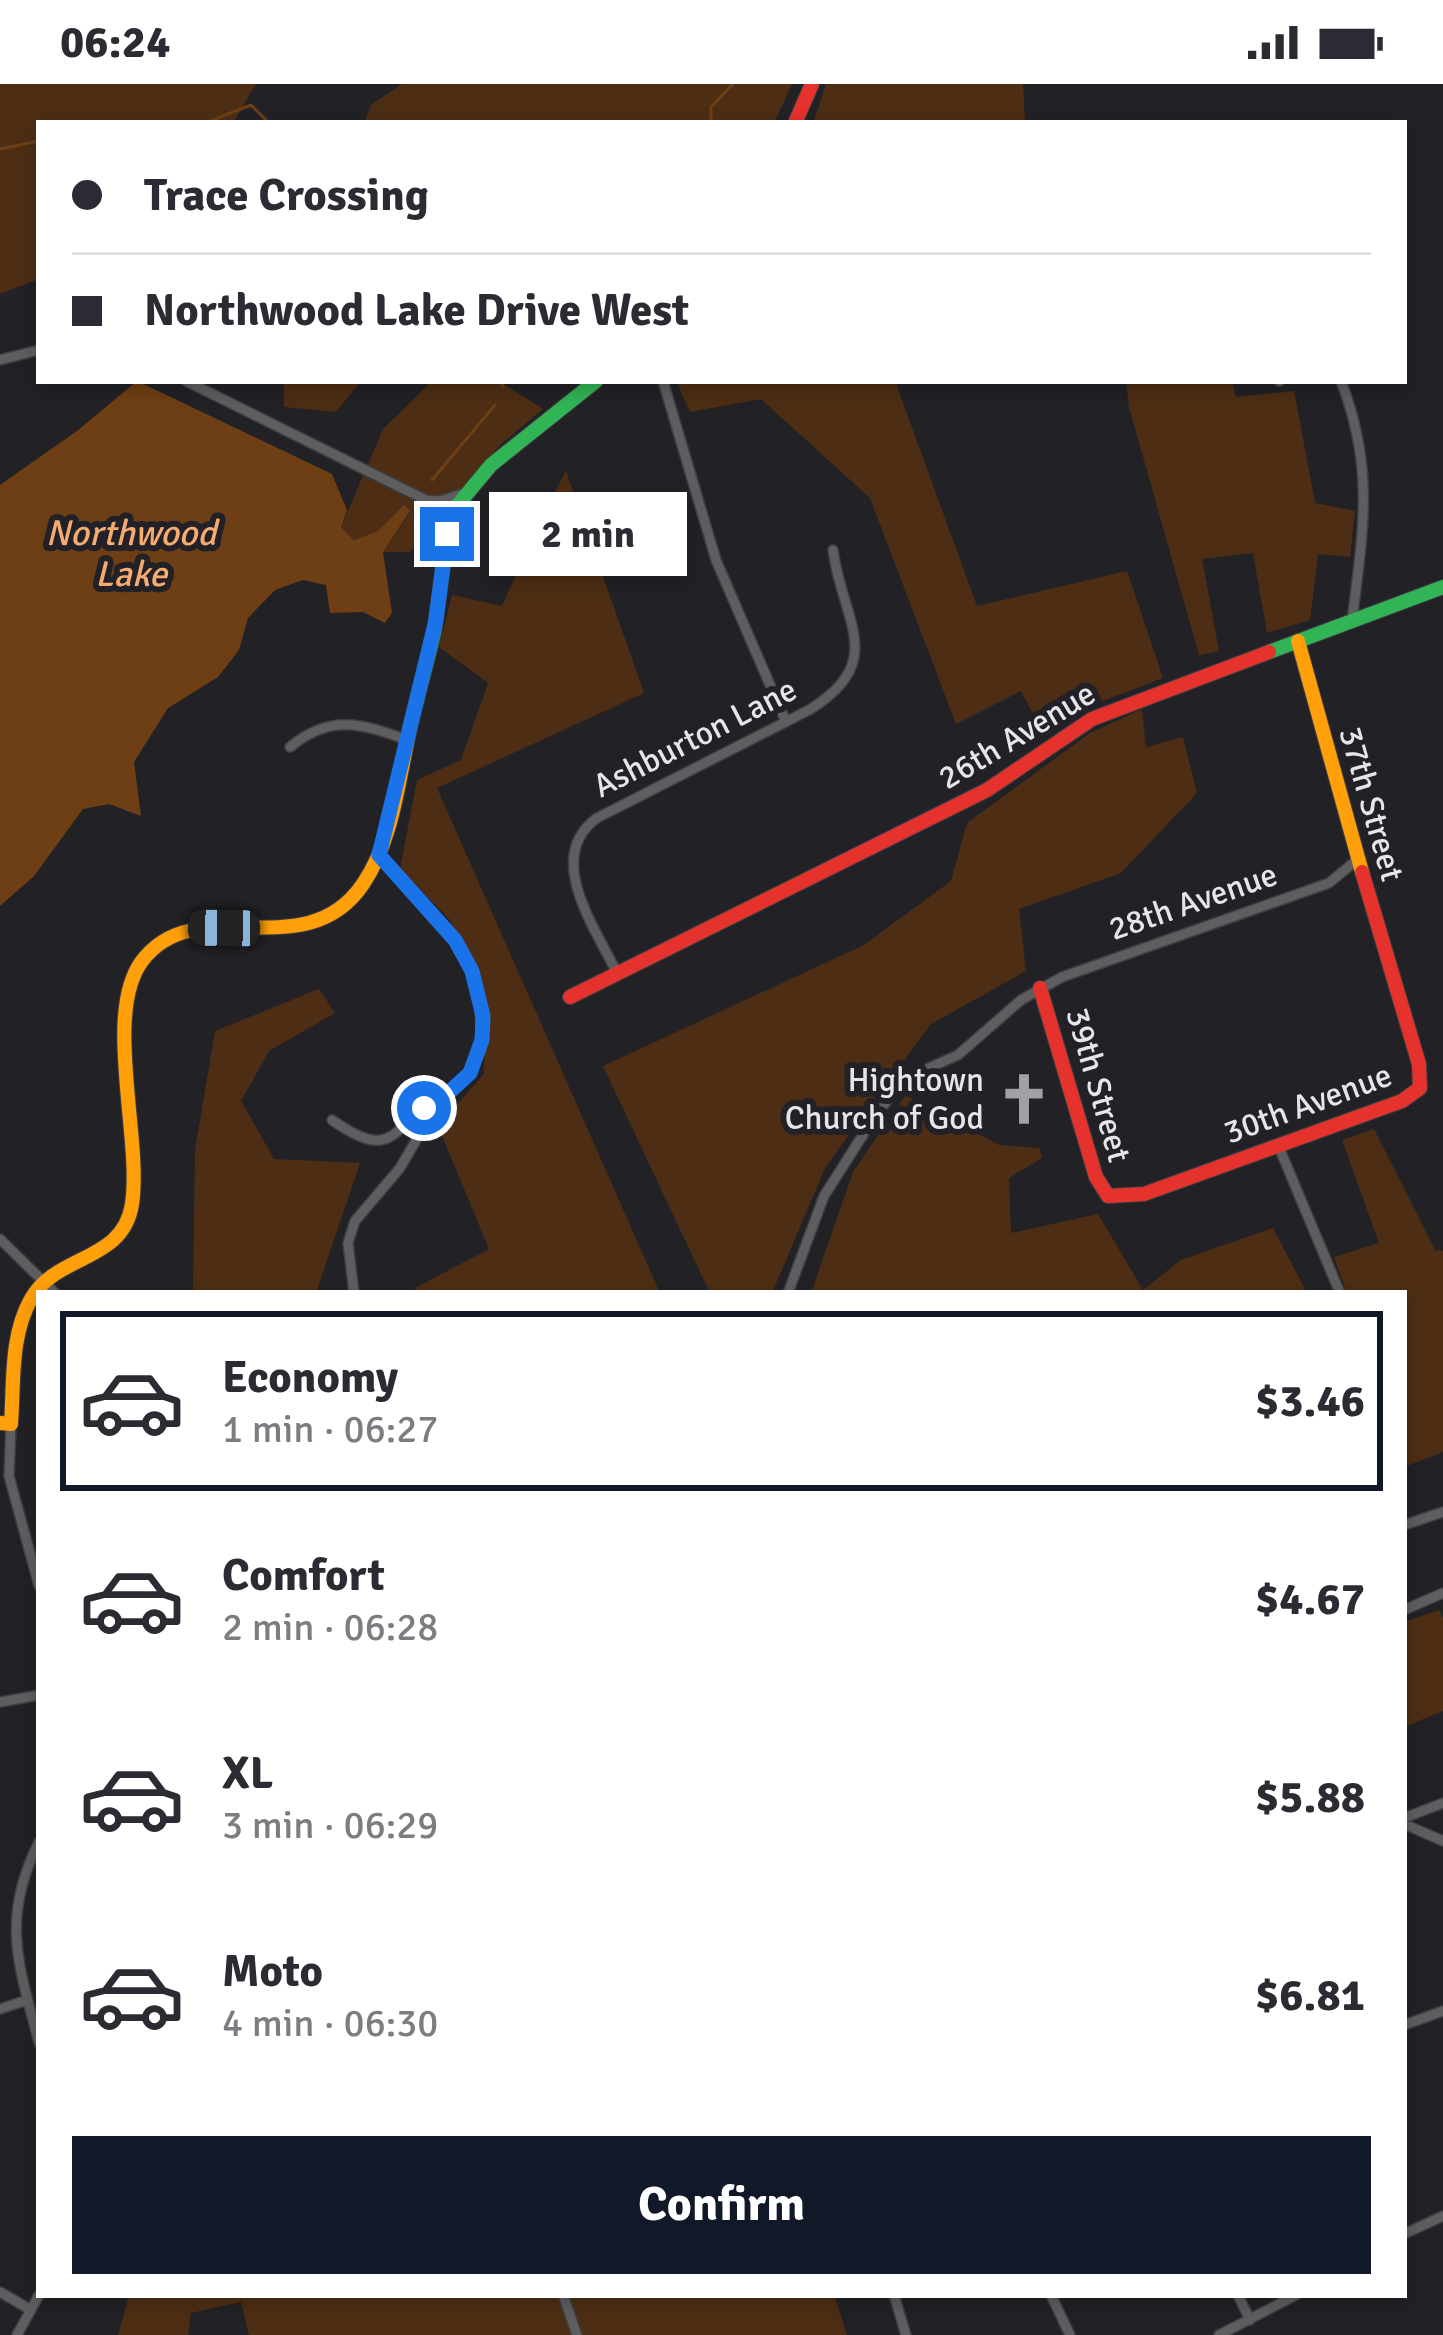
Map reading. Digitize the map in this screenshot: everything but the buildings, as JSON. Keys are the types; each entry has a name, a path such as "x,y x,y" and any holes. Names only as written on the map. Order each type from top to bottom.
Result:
{"street":[{"path":"796,120 812,84"},
{"path":"0,360 36,351"},
{"path":"192,384 452,515"},
{"path":"37,1290 42,1281 101,1254 125,1229 132,1207 128,1021 132,984 141,962 165,937 188,928 283,931 317,923 354,896 379,855 436,620 452,515 490,467 592,384"},
{"path":"665,384 716,560 786,722"},
{"path":"1341,384 1366,485 1352,621"},
{"path":"427,500 465,493"},
{"path":"427,500 447,534"},
{"name":"Ashburton Lane","path":"617,973 574,880 575,845 588,824 837,692 854,661 853,626 833,550"},
{"name":"26th Avenue","path":"570,998 987,790 1092,719 1443,587"},
{"name":"37th Street","path":"1298,640 1395,982"},
{"path":"290,747 327,724 361,726 407,740"},
{"path":"354,1290 348,1243 355,1221 399,1170 429,1116 476,1063 483,1016 479,992 455,940 379,855"},
{"name":"28th Avenue","path":"789,1290 824,1196 895,1087 914,1073 958,1055 1040,988 1318,887 1340,877 1358,859"},
{"name":"30th Avenue","path":"1108,1196 1144,1194 1402,1101 1420,1088 1419,1064 1395,982"},
{"name":"39th Street","path":"1040,988 1096,1177 1108,1196"},
{"path":"332,1120 361,1138 377,1141 405,1130 424,1108 444,1097"},
{"path":"1278,1144 1339,1290"},
{"path":"0,1239 52,1290"},
{"path":"36,1291 18,1330 6,1423 9,1476 36,1575"},
{"path":"0,1487 9,1476"},
{"path":"0,1498 15,1500"},
{"path":"1407,1525 1443,1512"},
{"path":"1407,1609 1443,1593"},
{"path":"0,1702 36,1696"},
{"path":"1407,1820 1443,1803"},
{"path":"1407,1823 1443,1841"},
{"path":"36,1848 26,1866 11,1923 24,2001 36,2035"},
{"path":"0,2009 24,2001"},
{"path":"1407,2024 1443,2011"},
{"path":"1407,2233 1443,2216"},
{"path":"0,2292 31,2310"},
{"path":"17,2335 37,2298"},
{"path":"564,2298 577,2335"},
{"path":"895,2298 904,2329"},
{"path":"1053,2298 1070,2335"},
{"path":"1239,2298 1250,2320"},
{"path":"1220,2335 1290,2298"}],"shaded area":[{"path":"0,84 256,84 235,120 36,120 36,280 0,294"},
{"path":"402,84 792,84 775,120 365,120 371,105"},
{"path":"826,84 1023,84 1025,120 814,120"},
{"path":"359,384 336,412 284,407 284,386"},
{"path":"429,384 504,384 543,409 500,445 410,552 383,552 410,512 354,540 341,527 383,429"},
{"path":"677,384 896,384 977,606 1127,571 1163,678 1039,725 1021,691 956,724 870,498 761,399 690,412"},
{"path":"1126,384 1233,384 1236,397 1294,391 1315,503 1355,511 1350,557 1318,554 1310,620 1267,633 1253,553 1202,559 1219,651 1199,655"},
{"path":"566,471 644,693 437,788 659,1290 415,1290 489,1249 438,1126 484,1074 485,989 449,919 400,869 417,780 461,760 488,683 439,647 452,595 502,606"},
{"path":"1142,709 1146,747 1183,737 1197,793 1121,873 1019,909 1026,971 931,1024 826,1166 773,1290 709,1290 603,1066 864,945 951,881 967,823 1090,733"},
{"path":"319,989 335,1013 269,1051 241,1101 274,1159 360,1163 317,1290 193,1290 195,1150 215,1031"},
{"path":"906,1095 999,1145 1040,1148 1042,1158 1009,1178 1011,1233 1098,1214 1143,1290 812,1290 853,1172"},
{"path":"1374,1129 1435,1250 1443,1251 1443,1452 1407,1466 1407,1290 1346,1290 1334,1257 1379,1243 1342,1140"},
{"path":"1273,1228 1305,1290 1143,1290 1181,1260"},
{"path":"1439,1610 1443,1618 1443,1711 1407,1726 1407,1621"},
{"path":"128,2298 835,2298 847,2335 249,2335 241,2302 191,2313 188,2335 118,2335"}],"water":[{"name":"Northwood Lake","path":"133,384 143,384 332,474 347,510 341,527 354,540 378,531 404,505 410,511 383,552 392,613 385,623 363,612 330,613 326,585 303,580 275,590 248,618 239,650 218,677 168,708 134,762 141,816 109,804 83,809 34,876 0,906 0,485"}],"waterway":[{"path":"711,120 711,107 733,84"},
{"path":"213,120 251,105 266,120"},
{"path":"0,149 36,142"},
{"path":"432,480 495,405"}],"traffic: fast":[{"path":"412,719 434,633 447,537 456,507 491,465 592,384"},
{"path":"1269,652 1443,587"}],"traffic: slow":[{"path":"1298,641 1362,872"},
{"path":"38,1290 56,1273 103,1248 126,1223 134,1177 125,1012 142,961 165,940 192,930 282,927 312,922 339,909 363,884 382,846 412,719"},
{"path":"0,1423 11,1424 16,1344 24,1313 36,1292"}],"traffic: jam":[{"path":"796,120 812,84"},
{"path":"570,997 987,790 1092,719 1269,652"},
{"path":"1040,988 1096,1177 1108,1196 1144,1194 1402,1101 1420,1088 1419,1064 1362,872"}],"place":[{"name":"Hightown Church of God","path":"1024,1099"}],"route":[{"path":"424,1108 470,1073 482,1040 483,1016 472,971 455,940 379,855 436,620 447,534"}]}
